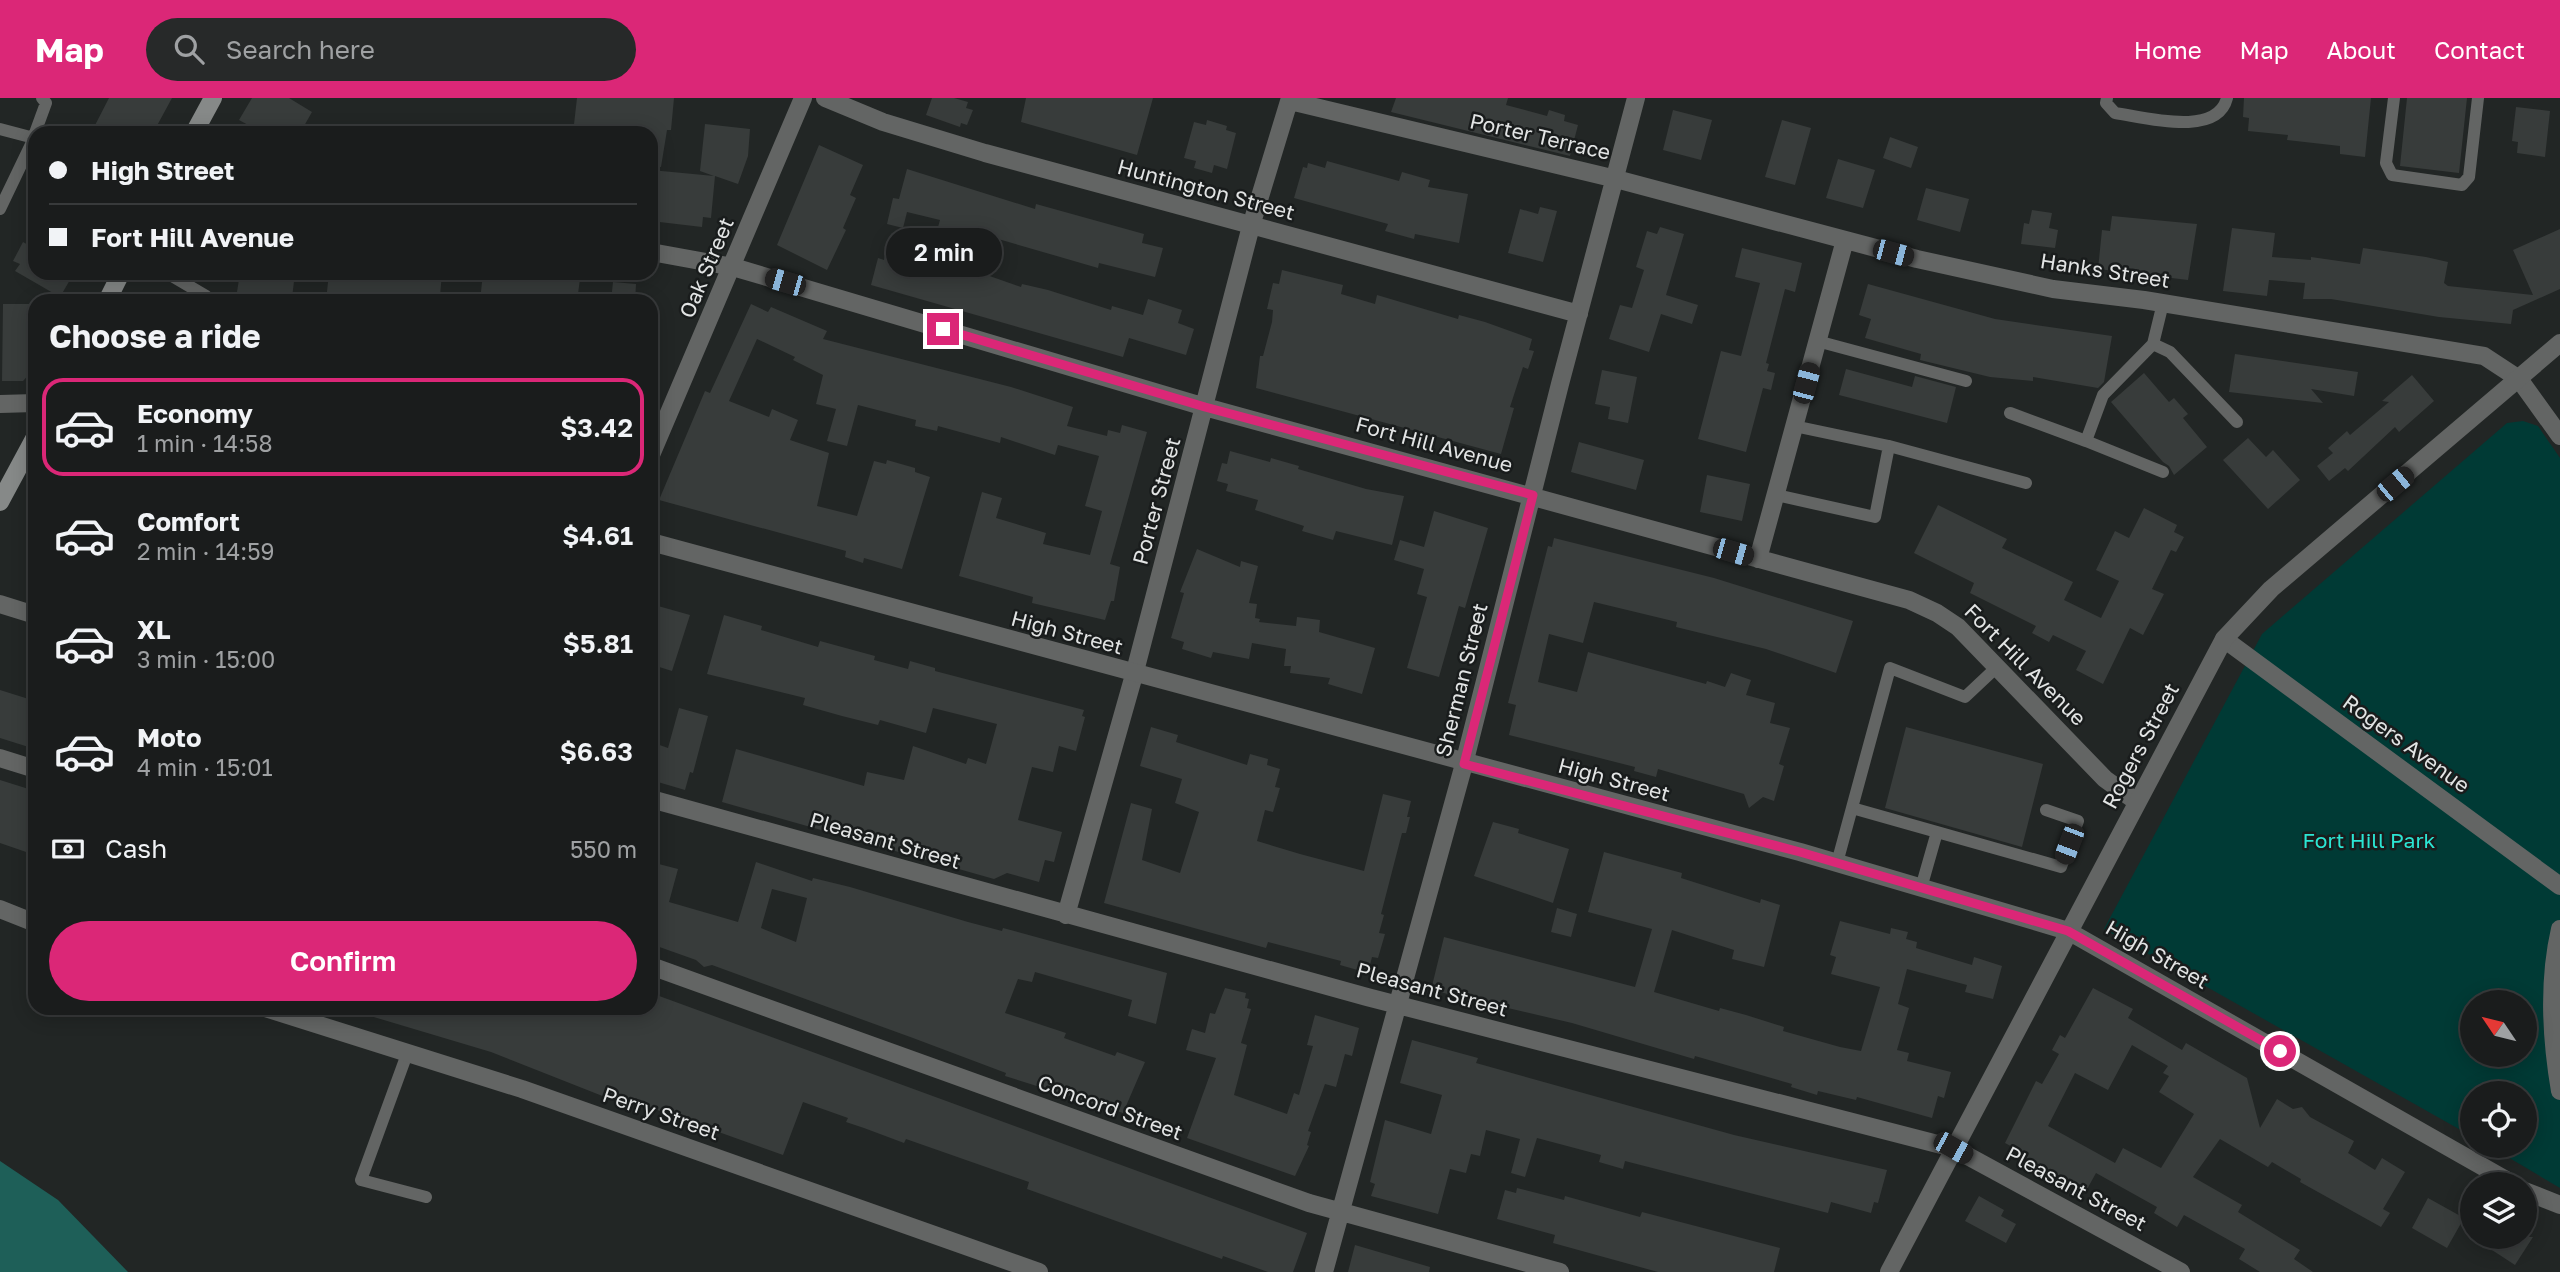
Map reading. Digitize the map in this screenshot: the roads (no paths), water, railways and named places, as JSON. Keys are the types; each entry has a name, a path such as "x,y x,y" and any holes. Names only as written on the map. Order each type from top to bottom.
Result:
{"main road":[{"path":"198,126 213,98"},
{"path":"0,502 28,450"}],"street":[{"name":"Oak Street","path":"658,439 803,98"},
{"name":"Huntington Street","path":"825,98 916,133 1579,314"},
{"name":"Sherman Street","path":"1324,1272 1464,764 1636,98"},
{"name":"Porter Street","path":"1066,915 1134,675 1251,226 1290,100"},
{"name":"Porter Terrace","path":"1290,100 1616,179"},
{"name":"Hanks Street","path":"1616,179 1845,240 2053,289 2163,303 2484,356 2519,379 2560,436"},
{"path":"1758,559 1845,240"},
{"name":"Fort Hill Avenue","path":"658,253 733,267 1205,407 1909,600 1937,613 1958,627 2105,779 2137,802"},
{"name":"Rogers Street","path":"1889,1272 2224,639 2271,589 2560,343"},
{"path":"0,404 28,403"},
{"name":"High Street","path":"658,544 1134,675 1837,863 2068,931 2492,1172"},
{"path":"0,604 28,613"},
{"name":"Rogers Avenue","path":"2224,639 2560,886"},
{"path":"0,758 28,767"},
{"name":"Pleasant Street","path":"658,801 1399,1005 1953,1148 2181,1272"},
{"path":"0,909 28,920"},
{"path":"2560,929 2554,956 2552,1001 2560,1091"},
{"name":"Concord Street","path":"658,969 1283,1194 1560,1272"},
{"name":"Perry Street","path":"287,1015 522,1089 1039,1272"},
{"path":"2537,1196 2560,1205"}],"lane":[{"path":"38,126 46,103 42,98"},
{"path":"2107,98 2106,103 2115,113 2196,124 2216,114 2227,98"},
{"path":"2394,98 2386,163 2392,175 2462,185 2469,177 2479,98"},
{"path":"0,129 28,134"},
{"path":"0,209 28,150"},
{"path":"179,280 203,294"},
{"path":"2086,441 2102,395 2153,344 2163,303"},
{"path":"1817,341 1966,381"},
{"path":"2153,344 2170,352 2237,422"},
{"path":"2010,413 2163,471"},
{"path":"1794,426 1889,446 2026,483"},
{"path":"1776,495 1875,517 1889,446"},
{"path":"1837,863 1890,668 1965,697 1998,666"},
{"path":"1852,808 2060,867 2078,821 2046,810"},
{"path":"1921,888 1937,832"},
{"path":"407,1054 361,1180 426,1197"}],"park label":[{"name":"Fort Hill Park","path":"2369,841"}]}
